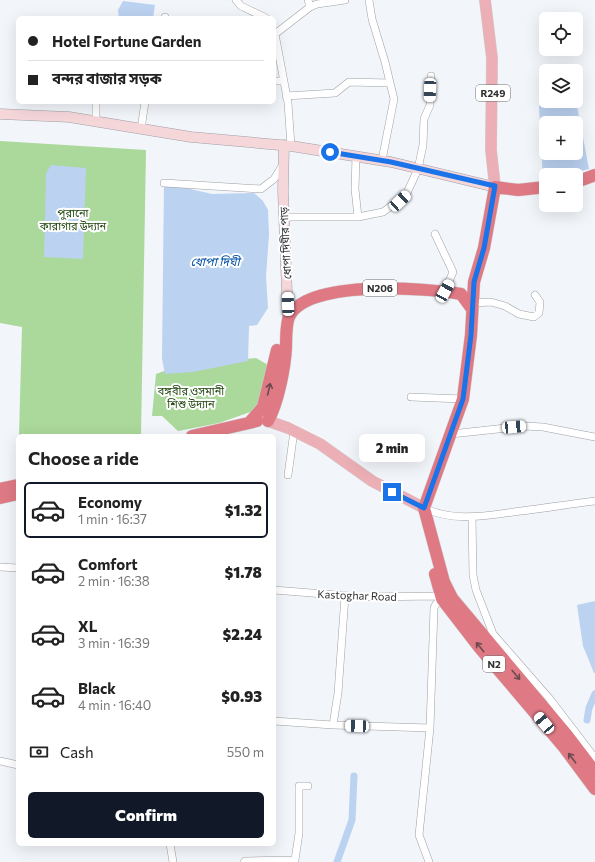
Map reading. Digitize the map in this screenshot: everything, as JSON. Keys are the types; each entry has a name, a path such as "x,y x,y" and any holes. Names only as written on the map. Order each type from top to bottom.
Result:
{"highway":[{"path":"583,179 595,175"},
{"path":"424,508 463,399 471,335 474,282 486,242 495,186 518,190 539,188"},
{"path":"472,306 461,294 474,282"},
{"name":"N206","path":"288,318 298,306 311,298 326,294 367,289 421,288 461,294"},
{"name":"ধোপা দিঘীর পাড়","path":"270,412 286,348 288,318"},
{"path":"200,434 250,422 270,412"},
{"path":"234,434 256,428 270,412"},
{"path":"0,490 16,486"},
{"path":"0,498 16,494"},
{"name":"N2","path":"424,508 433,536 444,582 452,598 562,729 595,772"},
{"name":"N2","path":"428,523 428,537 441,597 479,647 563,746 595,789"}],"main road":[{"name":"R249","path":"486,0 492,58 491,150 495,186"},
{"path":"0,114 57,116 192,137 287,145 382,160 495,186"},
{"name":"ধোপা দিঘীর পাড়","path":"287,145 282,166 288,318"},
{"path":"270,412 282,426 320,444 372,481 424,508"},
{"path":"270,412 282,426"}],"street":[{"path":"236,0 241,6 262,16"},
{"path":"276,31 309,4 345,0"},
{"path":"369,0 372,19 394,99 382,160"},
{"path":"276,46 286,96 287,145"},
{"path":"285,217 358,217 383,212 406,196 418,169 423,145 424,119 430,105 431,76"},
{"path":"276,82 284,81"},
{"path":"286,96 335,93 349,82 390,83"},
{"path":"96,104 96,121"},
{"path":"141,129 145,104"},
{"path":"356,156 355,189 358,217"},
{"path":"164,183 261,189 274,178 282,166"},
{"path":"435,234 453,272 445,291"},
{"path":"472,306 491,302 505,306 519,314 534,317 539,313 540,302 535,295"},
{"path":"411,397 463,399"},
{"path":"451,434 525,426 543,427 595,437"},
{"path":"288,475 294,431"},
{"path":"424,508 435,513 449,516 472,517 595,502"},
{"path":"472,517 473,575 476,590 493,634 549,698 595,758"},
{"path":"0,568 16,568"},
{"name":"Kastoghar Road","path":"276,590 345,596 441,597"},
{"path":"333,725 338,693 345,596"},
{"path":"429,862 419,835 430,728 434,608 441,597"},
{"path":"276,721 333,725 430,728"},
{"path":"0,761 16,765"},
{"path":"244,862 245,860 295,860 299,833 299,786 308,786"},
{"path":"170,846 173,862"}],"green space":[{"name":"পুরানো কারাগার উদ্যান","path":"0,141 146,150 141,434 19,434 22,327 0,323"},
{"name":"বঙ্গবীর ওসমানী শিশু উদ্যান","path":"256,358 270,366 256,410 219,423 178,431 162,416 152,416 156,374 180,365"}],"water":[{"path":"123,1 155,5 153,16 119,16 118,10"},
{"path":"539,108 577,108 579,116 540,116"},
{"path":"583,138 589,169 583,170 583,168 542,168 542,160 583,160"},
{"path":"51,165 86,168 83,259 44,257 46,173"},
{"name":"ধোপা দিঘী","path":"164,183 212,194 254,193 263,201 268,210 269,234 266,277 268,308 257,325 249,326 248,361 193,372 165,374 162,359"},
{"path":"595,601 594,673 583,646 577,605"}],"waterway":[{"path":"587,720 589,708 595,694"},
{"path":"337,862 352,820 354,776"}],"route":[{"path":"330,152 391,162 495,186 491,216 484,248 474,282 471,335 463,399 424,508 392,492"}]}
